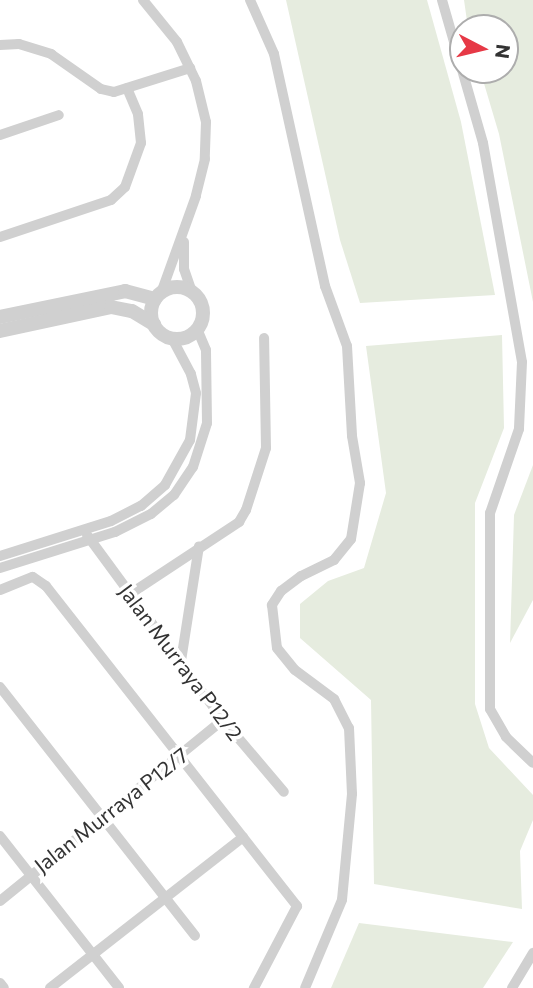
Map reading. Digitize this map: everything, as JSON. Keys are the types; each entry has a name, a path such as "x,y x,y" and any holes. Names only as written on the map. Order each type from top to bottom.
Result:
{"street":[{"path":"143,0 177,42 190,68 206,122 205,159 185,233 158,296 154,324"},
{"path":"250,0 274,54 325,286 347,346 360,483 351,539 334,561 291,583 272,605 277,648 295,670 334,699 349,728 352,794 342,900 305,988"},
{"path":"442,0 483,143 522,362 514,454 490,513 490,709 506,737 533,763"},
{"path":"0,45 19,44 51,54 101,89 127,88 190,68"},
{"path":"0,237 111,200 125,187 141,143 138,114 127,88"},
{"path":"0,135 60,115"},
{"path":"0,556 86,534 151,513 174,495 193,467 207,423 208,399 206,349 197,329 202,306 192,292 184,269 185,233"},
{"path":"0,317 125,291 158,296 180,287 192,292"},
{"path":"0,331 111,307 132,311 172,339 191,374 196,393 195,423 184,459 165,485 141,506 86,534 0,568"},
{"path":"172,339 186,338 197,329"},
{"path":"130,594 239,522 262,465 268,430 264,338"},
{"name":"Jalan Murraya P12/2","path":"86,534 223,720 284,792"},
{"path":"181,662 199,546"},
{"path":"0,590 33,577 46,586 298,906 254,988"},
{"path":"0,687 195,936"},
{"name":"Jalan Murraya P12/7","path":"0,901 31,873 104,820 223,720"},
{"path":"0,836 118,988"},
{"path":"50,988 166,900 243,837"},
{"path":"512,988 533,953"},
{"path":"0,983 4,988"}],"shaded area":[{"path":"286,0 427,0 461,122 495,295 360,303 340,240"},
{"path":"464,0 533,0 533,302 499,134 484,84 519,84 519,14 466,14"},
{"path":"502,335 504,428 475,503 475,704 489,748 533,795 533,820 520,851 522,909 374,884 371,700 300,638 300,604 328,581 364,568 386,493 366,346"},
{"path":"533,465 533,600 510,643 514,515"},
{"path":"359,923 513,942 483,988 331,988"}]}
